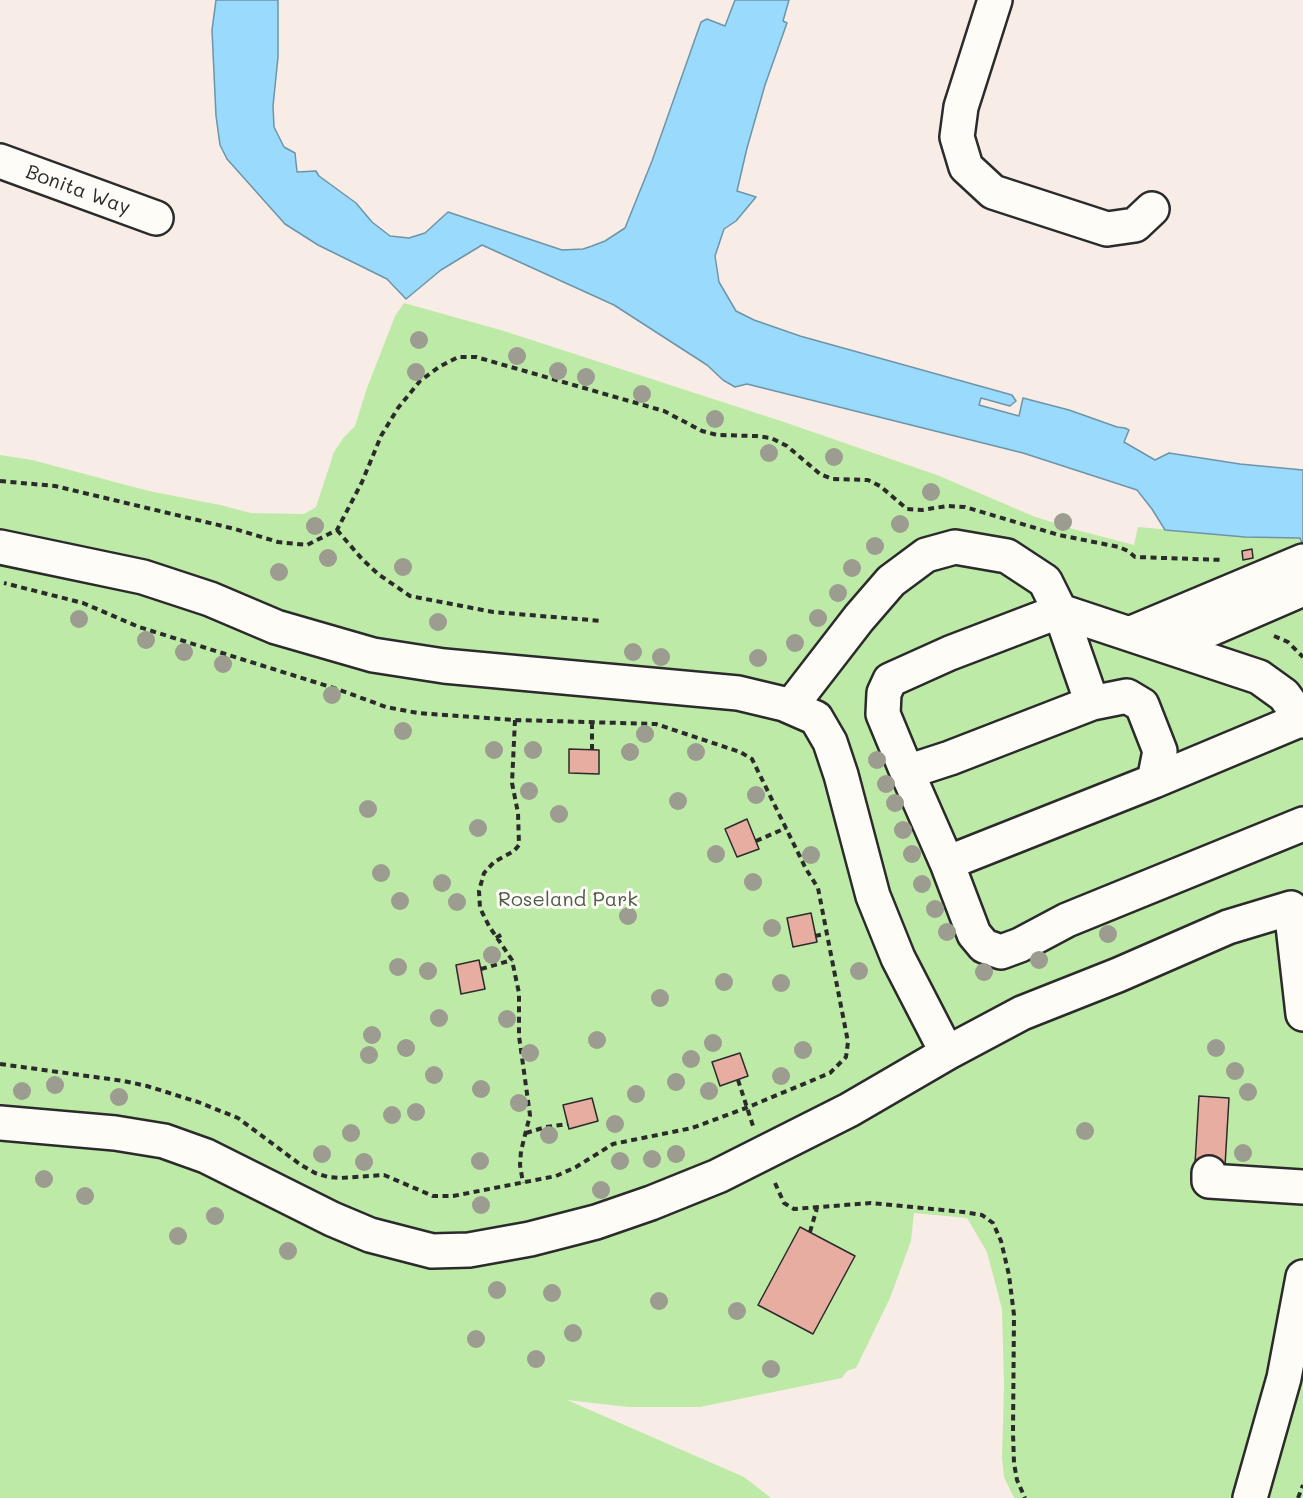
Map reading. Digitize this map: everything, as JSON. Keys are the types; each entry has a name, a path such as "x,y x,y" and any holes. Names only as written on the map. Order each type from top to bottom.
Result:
{"street":[{"path":"995,0 961,107 957,137 966,167 993,192 1107,229 1134,225 1152,209"},
{"name":"Bonita Way","path":"0,161 156,218"},
{"path":"0,547 71,560 143,577 210,599 276,627 373,655 444,666 738,693 790,706 816,718 830,742 841,775 873,896 898,957 947,1053"},
{"path":"790,706 891,581 926,555 955,547 1007,555 1045,581 1060,611 1092,703"},
{"path":"1168,647 1247,599 1303,561"},
{"path":"1129,634 1247,599 1303,589"},
{"path":"947,863 1303,720 1284,695 1259,677 1060,611 950,653 890,680 884,693 883,714 947,863 974,934 984,946 1001,952 1020,945 1067,920 1303,824"},
{"path":"907,772 950,758 1092,703 1127,696 1142,705 1160,751 1154,781"},
{"path":"0,1123 115,1133 164,1141 206,1156 332,1219 370,1235 432,1251 469,1250 520,1241 596,1222 718,1176 849,1110 1022,1013 1228,927 1291,908 1303,1014"},
{"path":"1209,1173 1209,1181 1303,1187"},
{"path":"1250,1498 1284,1378 1303,1277"}],"path":[{"path":"0,481 55,486 235,529 278,542 307,545 337,530 362,482 381,436 398,408 420,381 458,357 476,357 664,411 702,431 717,435 771,438 788,447 820,474 832,479 868,480 880,486 907,509 965,507 1059,535 1119,547 1128,550 1135,557 1174,560 1221,558 1232,565 1260,628 1288,642 1303,657"},
{"path":"337,530 362,560 410,596 493,612 602,621"},
{"path":"0,582 83,603 139,627 337,689 386,707 418,713 514,720 656,724 740,752 752,759 806,869 818,888 825,934 848,1042 846,1057 830,1073 746,1108 692,1128 613,1144 576,1167 556,1176 453,1196 433,1196 384,1174 328,1177 301,1165 238,1118 198,1102 124,1081 0,1064"},
{"path":"514,720 512,783 518,813 519,845 514,851 494,862 484,873 479,891 480,908 496,938 512,960 519,993 519,1036 530,1102 530,1115 521,1151 520,1165 523,1183"},
{"path":"592,723 592,750"},
{"path":"756,841 786,828"},
{"path":"496,938 504,933"},
{"path":"815,936 825,934"},
{"path":"481,969 512,960"},
{"path":"738,1080 746,1108 784,1203 794,1209 850,1203 908,1207 982,1215 993,1223 1001,1241 1009,1275 1014,1315 1014,1463 1017,1480 1025,1498"},
{"path":"526,1134 546,1127 568,1124"},
{"path":"810,1232 817,1208"},
{"path":"1298,1498 1303,1485"}],"green space":[{"name":"Roseland Park","path":"404,303 504,331 784,422 937,475 1033,516 1134,545 1138,527 1245,537 1300,538 1303,546 1303,1498 1014,1498 1004,1477 1002,1458 1004,1386 1002,1309 987,1252 967,1218 914,1213 911,1241 890,1298 856,1368 847,1371 842,1378 700,1407 628,1407 567,1400 744,1477 771,1498 0,1498 0,455 32,460 149,491 251,513 304,514 316,507 334,452 355,426 395,316"}],"water":[{"path":"216,0 278,0 274,127 284,147 295,153 297,172 316,171 319,176 356,203 372,222 390,236 409,238 425,233 448,212 562,250 592,246 605,241 625,228 652,161 701,22 707,19 725,26 735,0 789,0 783,21 787,23 765,85 737,191 756,197 736,221 724,229 715,256 719,282 736,311 754,320 800,336 1012,395 1016,401 1010,406 981,398 979,405 1019,416 1023,398 1125,428 1129,430 1124,442 1155,460 1169,453 1240,464 1303,470 1303,546 1300,538 1245,537 1165,530 1137,490 1023,453 747,384 735,387 723,380 707,365 614,305 482,245 441,270 406,299 387,279 318,245 285,224 227,159 220,145 216,116 212,30"}],"building":[{"path":"1252,549 1253,558 1243,560 1242,551"},
{"path":"569,749 599,750 599,774 569,773"},
{"path":"747,819 759,849 737,857 725,829"},
{"path":"811,913 817,942 793,947 787,918"},
{"path":"479,960 485,989 461,994 456,965"},
{"path":"740,1053 748,1076 720,1086 712,1062"},
{"path":"1199,1096 1229,1098 1225,1166 1195,1164"},
{"path":"592,1098 598,1121 569,1129 563,1105"},
{"path":"800,1227 855,1256 813,1334 758,1305"}]}
